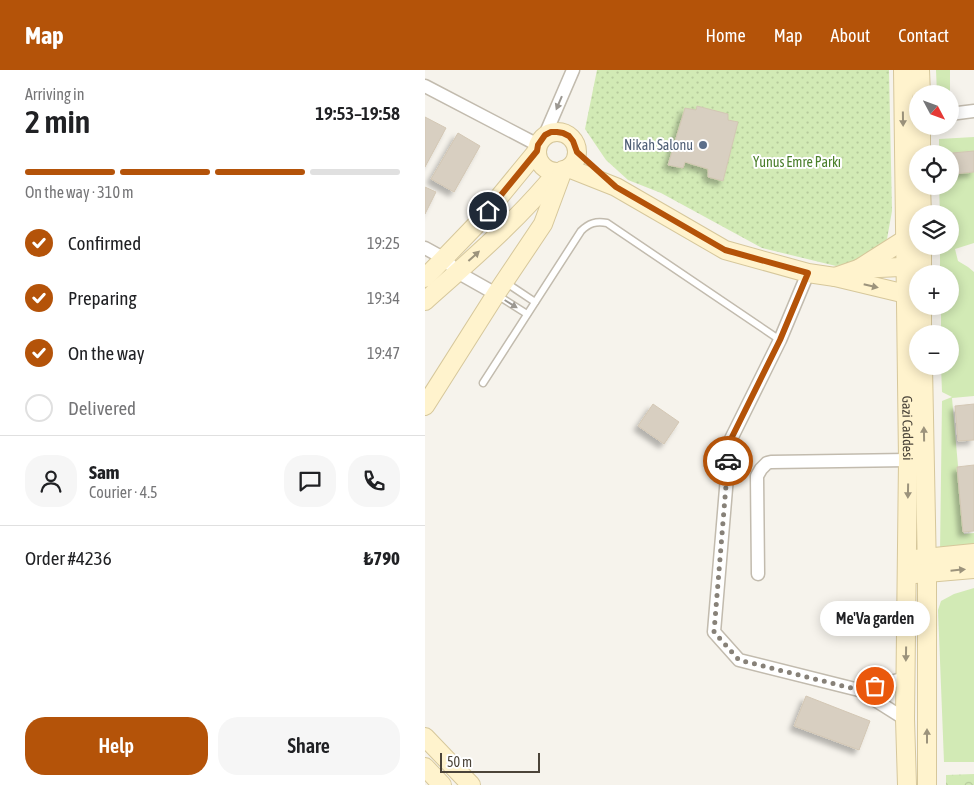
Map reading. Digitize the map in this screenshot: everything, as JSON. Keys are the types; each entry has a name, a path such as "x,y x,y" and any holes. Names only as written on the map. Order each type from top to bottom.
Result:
{"street":[{"path":"573,70 540,144 538,158 545,168 551,170 566,165 616,187 725,250 808,273 909,293"},
{"name":"Gazi Caddesi","path":"903,70 904,240 914,265"},
{"path":"920,70 921,85"},
{"path":"425,86 540,144"},
{"path":"959,113 974,111"},
{"path":"425,278 477,224 551,132 563,133 569,136 573,141 566,165 543,224 425,406"},
{"path":"425,301 507,227 566,165"},
{"path":"835,278 858,269 904,240"},
{"path":"425,248 445,259 457,272 500,288"},
{"path":"858,269 909,269"},
{"path":"808,273 780,340 730,441 714,632 739,660 859,690 905,719"},
{"name":"Gazi Caddesi","path":"907,785 905,719 911,315"},
{"name":"Gazi Caddesi","path":"923,375 927,566 927,785"},
{"path":"758,574 757,476 764,466 771,462 786,461 908,460"},
{"path":"927,566 974,553"},
{"path":"907,567 927,566 974,569"},
{"path":"859,690 906,678"},
{"path":"425,737 471,785"},
{"path":"425,767 442,785"}],"lane":[{"path":"483,383 581,231 589,224 601,222 607,224 780,340"},
{"path":"500,288 535,302"},
{"path":"500,288 527,314"}],"green space":[{"name":"Yunus Emre Parkı","path":"597,70 889,70 892,211 887,239 869,259 836,266 762,248 661,193 628,180 606,160 585,129"},
{"path":"936,70 950,70 950,85 937,85"},
{"path":"974,137 974,243 959,248 959,205 940,205 939,195 959,195 959,145 939,145 939,139"},
{"path":"940,255 956,255 958,261 974,272 974,396 952,398 964,534 974,533 974,548 940,553 942,401 952,397 942,392 941,375 959,375 959,325 941,325 941,315 959,315 959,265 940,265"},
{"path":"974,588 974,762 944,762 938,610 941,601 954,594"},
{"path":"974,774 974,785 946,785 946,775"}],"building":[{"name":"Nikah Salonu","path":"697,106 728,114 728,120 738,122 723,181 708,177 708,169 685,162 683,168 668,165 685,108 696,110"},
{"path":"425,117 446,128 425,167"},
{"path":"458,133 480,146 454,192 431,179"},
{"path":"974,151 974,172 959,174 959,152"},
{"path":"425,187 436,192 425,214"},
{"path":"653,404 679,422 664,444 638,426"},
{"path":"974,404 974,440 958,441 955,406"},
{"path":"974,465 974,531 963,532 957,467"},
{"path":"806,696 870,721 859,750 794,726"}],"way so far":[{"path":"728,461 714,632 739,660 859,690 875,686"}],"place":[{"name":"Nikah Salonu","path":"703,145"},
{"name":"Me'Va garden","path":"875,686"}],"route":[{"path":"488,211 537,151 538,145 545,135 551,132 563,133 573,141 577,152 616,187 725,250 808,273 780,340 730,441 728,461"}]}
